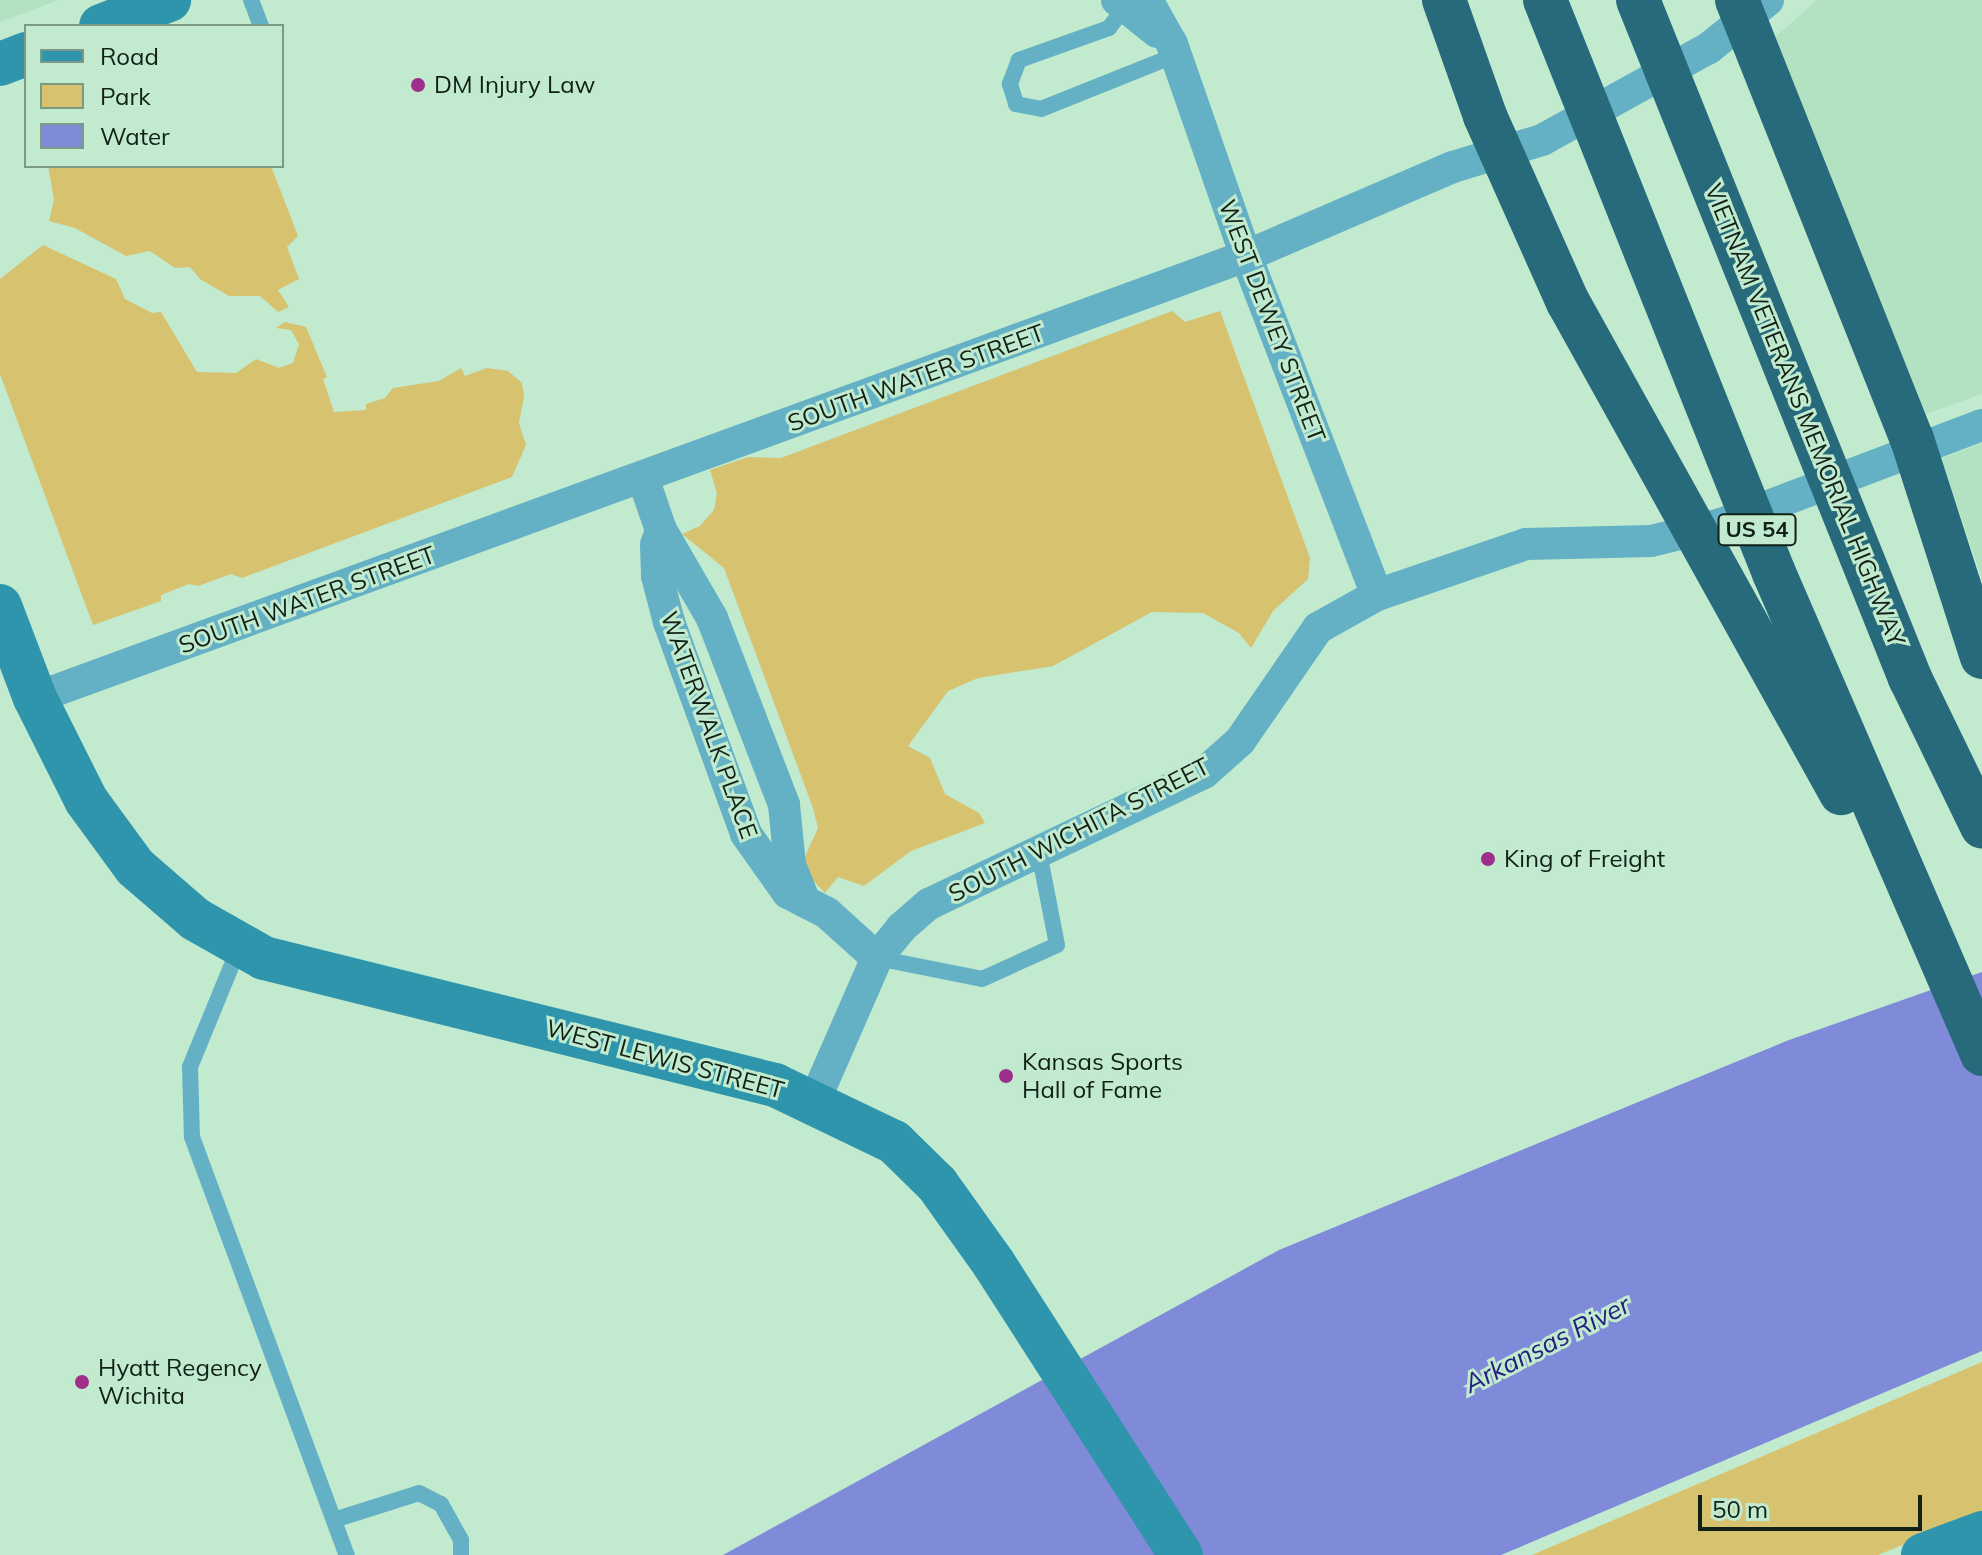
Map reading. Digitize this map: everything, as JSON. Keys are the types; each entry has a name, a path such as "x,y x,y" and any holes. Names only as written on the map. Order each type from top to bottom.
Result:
{"highway":[{"path":"1444,0 1485,116 1568,302 1980,1049"},
{"name":"US 54","path":"1545,0 1774,573 1980,1049"},
{"name":"VIETNAM VETERANS MEMORIAL HIGHWAY","path":"1638,0 1910,678 1982,826"},
{"path":"1737,0 1912,439 1982,657"}],"street":[{"path":"106,24 169,0"},
{"name":"SOUTH WATER STREET","path":"35,698 1246,256 1453,167 1542,140 1709,48 1768,0"},
{"name":"WEST DEWEY STREET","path":"1130,2 1174,50 1246,256 1377,595"},
{"path":"0,64 24,55"},
{"name":"SOUTH WICHITA STREET","path":"814,1102 877,958 929,904 1204,773 1240,741 1318,628 1377,595 1526,544 1651,541 1721,524 1982,425"},
{"name":"WATERWALK PLACE","path":"643,478 661,530 712,618 784,805 790,865 805,901"},
{"name":"WATERWALK PLACE","path":"661,530 656,545 657,576 669,622 746,834 788,893 827,913 877,958"},
{"name":"WEST LEWIS STREET","path":"0,606 35,698 86,800 135,867 195,919 252,951 775,1085 894,1142 937,1184 994,1264 1181,1555"},
{"path":"1923,1555 1982,1533"}],"lane":[{"path":"251,0 260,24"},
{"path":"1130,2 1109,28 1019,60 1010,84 1016,104 1041,109 1174,50"},
{"path":"877,958 982,979 1057,945 1039,852"},
{"path":"252,951 190,1067 192,1137 347,1555"},
{"path":"334,1520 419,1493 441,1504 461,1540 461,1555"}],"shaded area":[{"path":"0,0 59,0 0,22"},
{"path":"1817,0 1982,0 1982,394 1926,414 1773,39"},
{"path":"1982,443 1982,578 1941,459"}],"green space":[{"path":"48,168 272,168 298,236 287,247 299,279 278,290 289,307 278,312 260,296 229,296 200,279 190,267 175,268 150,251 126,256 75,228 49,221 54,199"},
{"path":"43,245 116,279 125,299 152,313 161,312 197,372 236,373 256,359 279,368 293,363 299,344 291,330 276,328 285,322 306,327 327,377 323,379 334,412 366,410 366,404 385,398 393,388 439,381 461,368 465,376 487,368 508,371 522,383 524,396 519,423 526,445 512,477 242,578 231,574 198,586 189,584 161,595 161,601 93,625 0,374 0,279"},
{"path":"1172,311 1185,322 1220,311 1310,558 1308,579 1273,611 1251,648 1239,633 1203,613 1152,612 1053,666 978,678 948,691 908,746 930,758 945,794 979,813 985,823 911,851 864,886 838,877 825,893 807,874 804,859 818,828 813,808 724,568 682,534 700,526 714,510 717,493 710,470 748,457 781,458"},
{"path":"1982,1362 1982,1512 1878,1555 1532,1555"}],"water":[{"name":"Arkansas River","path":"1982,972 1982,1351 1501,1555 723,1555 1279,1250 1789,1040"}],"place":[{"name":"DM Injury Law","path":"418,85"},
{"name":"King of Freight","path":"1488,859"},
{"name":"Kansas Sports Hall of Fame","path":"1006,1076"},
{"name":"Hyatt Regency Wichita","path":"82,1382"}]}
